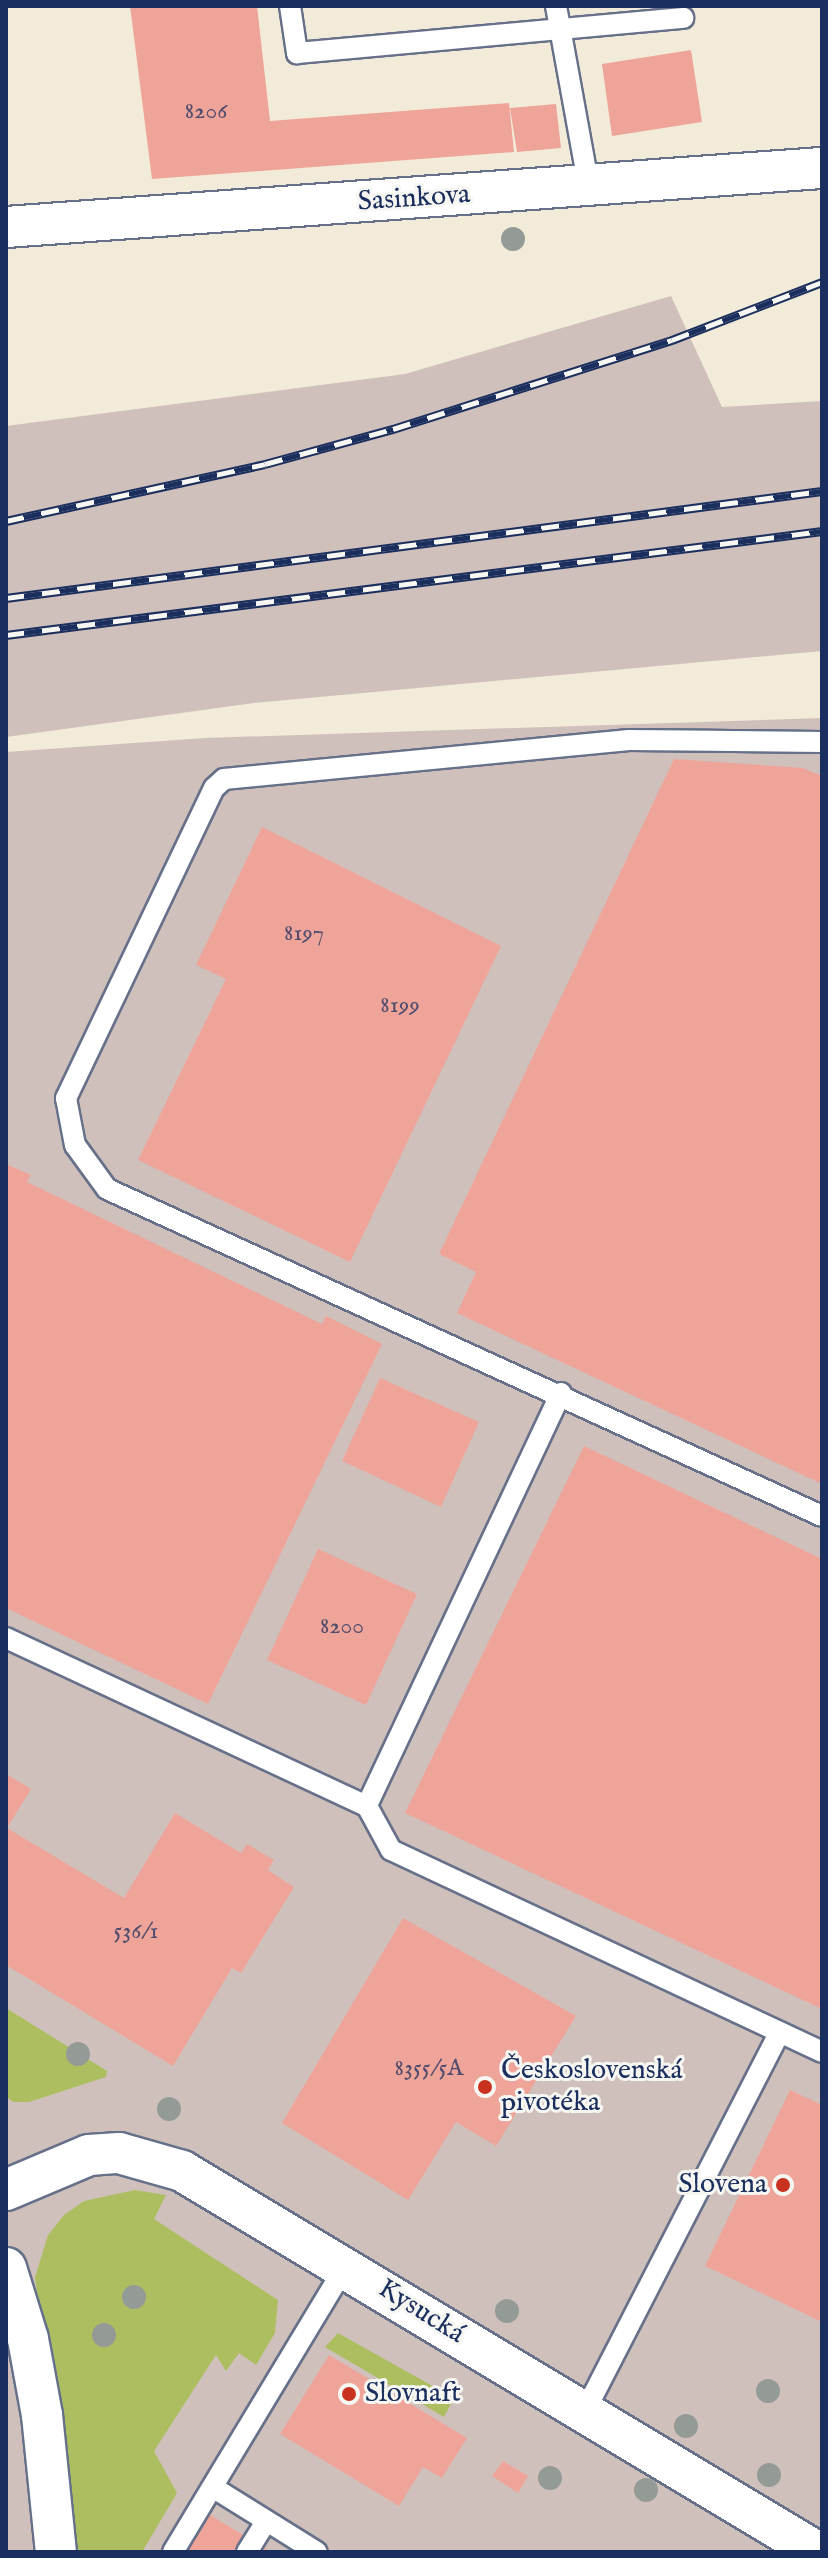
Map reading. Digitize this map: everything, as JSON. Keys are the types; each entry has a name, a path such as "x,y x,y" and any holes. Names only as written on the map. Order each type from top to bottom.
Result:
{"street":[{"name":"Sasinkova","path":"6,227 822,168"},
{"name":"Kysucká","path":"6,2190 89,2155 146,2159 182,2171 346,2265 584,2413 817,2552"},
{"path":"6,2268 28,2339 42,2415 56,2552"}],"lane":[{"path":"290,6 297,53 683,18"},
{"path":"556,6 589,187"},
{"path":"822,742 629,740 224,779 214,788 66,1098 75,1145 107,1189 561,1393 822,1516"},
{"path":"367,1806 561,1393"},
{"path":"6,1638 367,1806 391,1850 822,2052"},
{"path":"584,2413 780,2032"},
{"path":"173,2552 346,2265"},
{"path":"214,2488 312,2551"},
{"path":"247,2552 266,2521"}],"shaded area":[{"path":"671,296 722,407 822,401 822,651 254,703 6,737 6,426 405,374"},
{"path":"822,718 822,2552 6,2552 6,752 205,738"}],"green space":[{"path":"6,2008 107,2071 106,2077 29,2102 13,2102 6,2096"},
{"path":"135,2190 166,2195 154,2219 278,2300 275,2333 256,2365 239,2353 226,2371 216,2355 154,2451 177,2493 142,2552 72,2552 35,2277 48,2235 64,2215 84,2201"},
{"path":"338,2333 454,2398 444,2417 325,2347"}],"building":[{"path":"130,6 257,6 270,121 509,103 514,152 152,179"},
{"path":"691,50 702,122 612,136 602,64"},
{"path":"556,104 561,148 517,152 510,108"},
{"path":"674,759 803,768 822,776 822,1484 457,1313 476,1272 439,1254"},
{"path":"262,827 501,946 350,1262 138,1160 226,979 196,965"},
{"path":"6,1164 31,1175 27,1182 322,1324 326,1316 382,1344 208,1704 6,1608"},
{"path":"380,1378 479,1422 441,1507 342,1461"},
{"path":"584,1446 822,1559 822,2009 405,1813"},
{"path":"318,1549 417,1594 366,1705 267,1660"},
{"path":"6,1774 31,1789 7,1828 124,1898 175,1813 241,1853 247,1844 274,1860 268,1870 294,1887 241,1973 232,1968 173,2066 6,1965"},
{"path":"403,1918 576,2016 496,2146 456,2122 408,2200 282,2123"},
{"name":"Slovena","path":"790,2090 822,2105 822,2322 705,2266"},
{"name":"Slovnaft","path":"329,2355 467,2438 442,2478 423,2467 399,2506 280,2434"},
{"path":"503,2461 528,2476 518,2493 492,2476"},
{"path":"207,2513 271,2552 184,2552"}],"railway":[{"path":"6,521 265,464 393,429 672,340 822,282"},
{"path":"6,598 822,491"},
{"path":"6,635 822,531"}],"place":[{"name":"Československá pivotéka","path":"485,2087"},
{"name":"Slovena","path":"783,2185"},
{"name":"Slovnaft","path":"349,2394"}]}
